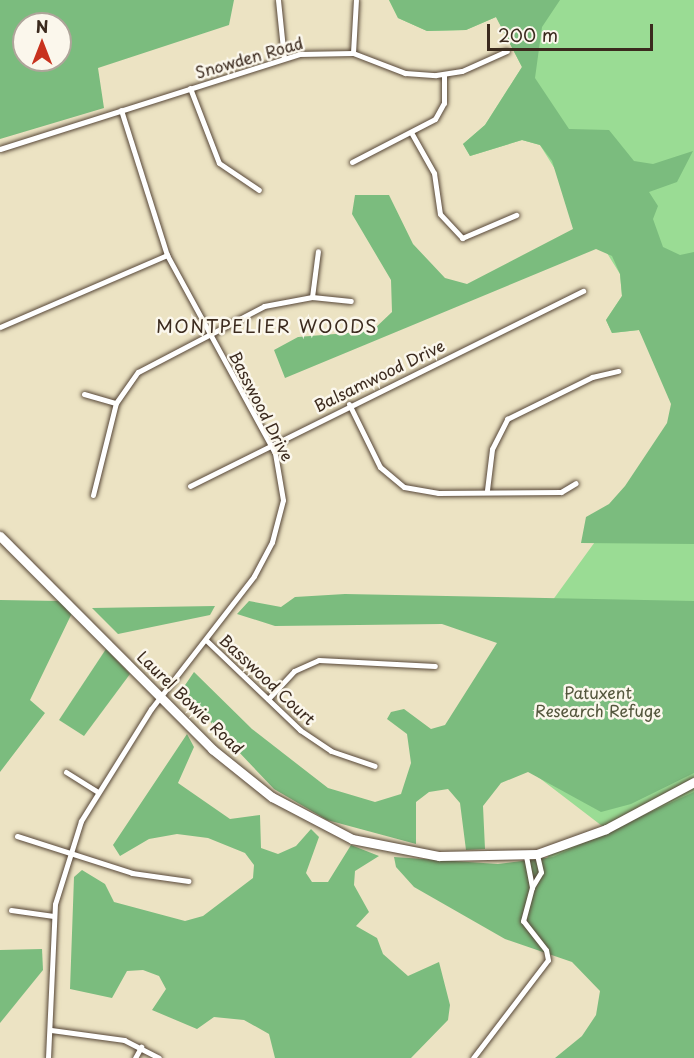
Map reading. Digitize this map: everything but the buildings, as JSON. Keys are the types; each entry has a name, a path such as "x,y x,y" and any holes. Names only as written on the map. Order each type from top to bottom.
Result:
{"main road":[{"name":"Laurel Bowie Road","path":"0,536 212,749 272,797 328,829 413,854 526,856 606,830 694,782"}],"street":[{"path":"278,0 284,58"},
{"path":"353,53 356,0"},
{"name":"Snowden Road","path":"0,148 284,58 321,51 353,53 405,73 444,75 507,51"},
{"path":"352,162 412,134 439,114 444,75"},
{"path":"190,88 219,163 259,190"},
{"name":"Basswood Drive","path":"48,1058 51,1030 54,916 69,852 97,791 162,697 207,641 254,576 277,528 282,474 269,443 167,255 121,110"},
{"path":"412,134 434,173 441,214 462,238 516,215"},
{"path":"312,297 318,251"},
{"path":"0,327 167,255"},
{"name":"Balsamwood Drive","path":"190,486 269,443 583,291"},
{"path":"93,495 116,403 138,372 264,306 312,297 351,301"},
{"path":"487,490 492,449 507,419 608,370 618,371"},
{"path":"84,394 116,403"},
{"path":"349,404 380,467 396,484 422,492 487,490 561,492 576,483"},
{"name":"Basswood Court","path":"207,641 268,699 331,752 375,766"},
{"path":"268,699 294,671 319,660 435,666"},
{"path":"66,772 97,791"},
{"path":"16,836 143,876 188,880"},
{"path":"473,1058 548,960 546,950 523,921 532,887 541,872 537,854"},
{"path":"526,856 532,887"},
{"path":"11,910 54,916"},
{"path":"51,1030 124,1040 159,1058"},
{"path":"135,1058 141,1047"}],"green space":[{"path":"0,0 234,0 229,25 98,68 104,108 0,139"},
{"name":"Patuxent Research Refuge","path":"389,0 694,0 694,1058 629,1007 547,862 548,854 606,829 465,721 687,415 639,330 612,333 606,320 622,296 620,274 540,145 522,140 470,156 463,144 485,125 522,67 496,17 466,30 427,31 398,18"},
{"path":"389,0 560,0 542,27 535,78 569,129 609,130 634,161 653,164 693,151 677,182 649,192 658,206 653,219 663,247 680,255 694,252 694,544 581,543 586,517 609,504 625,486 667,423 671,404 639,330 612,333 606,320 622,296 620,274 612,256 596,249 285,378 274,350 298,337 372,331 392,312 391,280 352,214 355,195 389,195 413,244 445,278 467,284 573,229 552,161 540,145 522,140 470,156 463,144 485,125 522,67 496,17 466,30 427,31 398,18"},
{"path":"345,594 694,601 694,773 631,804 601,812 528,772 501,783 483,806 485,849 466,850 460,803 448,789 429,792 416,802 416,844 327,820 274,789 181,691 194,672 252,729 328,788 375,802 401,794 411,763 407,734 387,719 391,712 404,709 431,729 445,725 497,643 442,624 275,626 237,614 249,601 281,607 295,597"},
{"path":"0,600 60,601 72,613 30,700 45,713 0,772"},
{"path":"215,606 210,615 118,634 92,608"},
{"path":"106,649 130,674 84,736 59,720"},
{"path":"187,734 194,747 178,783 230,819 260,815 261,848 278,854 296,846 311,829 319,837 306,873 312,882 328,882 351,845 379,856 355,871 354,885 369,912 356,926 377,938 383,954 408,976 439,962 450,1005 448,1020 411,1058 275,1058 269,1034 244,1020 214,1017 197,1029 152,1010 166,989 159,976 143,970 127,971 112,998 70,989 74,877 82,870 105,884 114,902 185,921 203,916 253,878 254,865 245,853 208,838 177,834 149,839 120,856 113,845"},
{"path":"694,792 694,1058 555,1058 582,1036 596,1015 600,991 572,962 505,939 414,887 396,867 394,857 498,864 553,857"},
{"path":"42,949 43,970 0,1023 0,950"}],"district":[{"name":"MONTPELIER WOODS","path":"267,326"}]}
